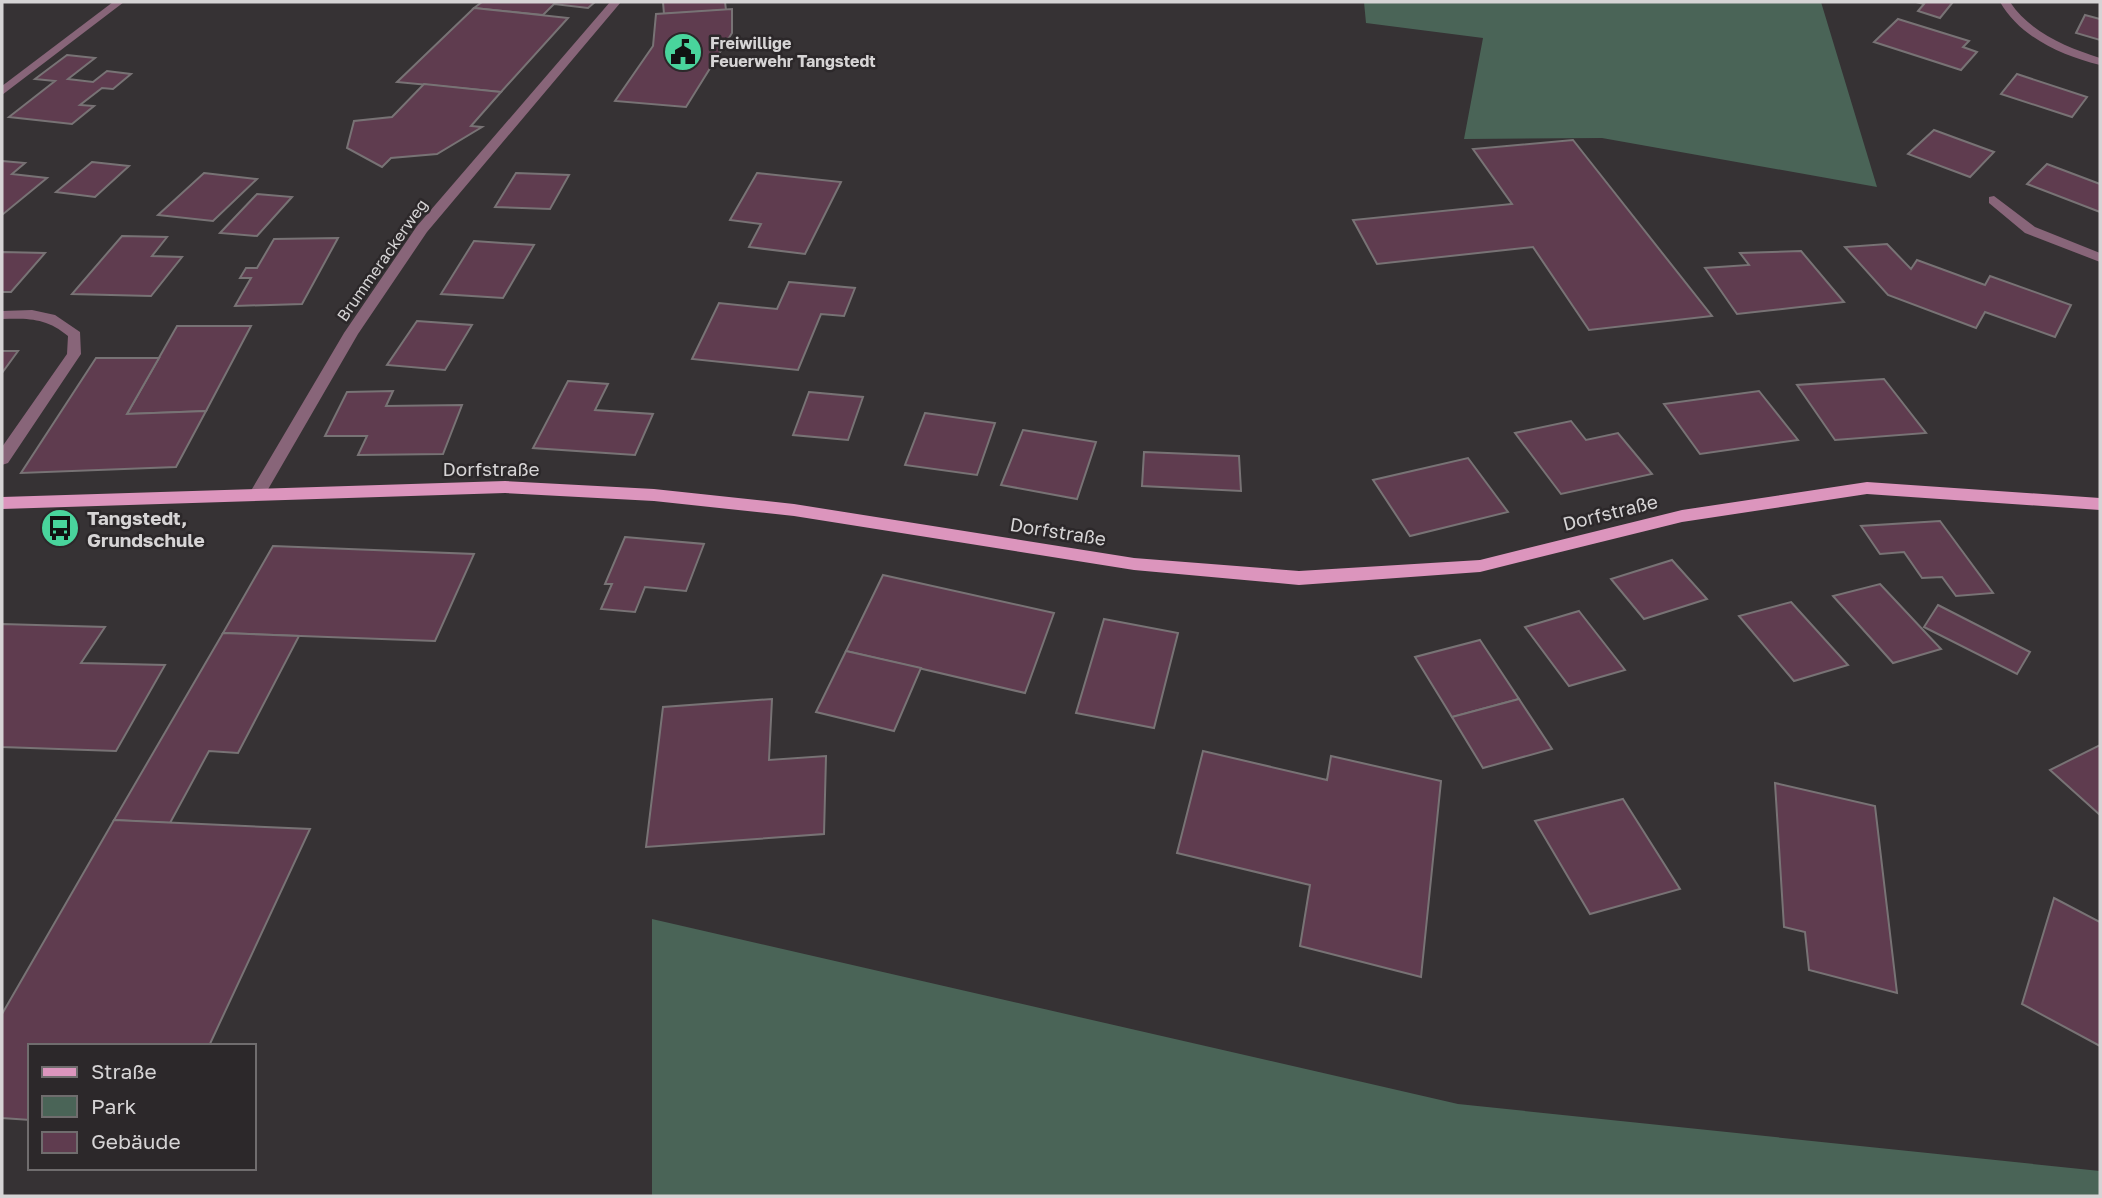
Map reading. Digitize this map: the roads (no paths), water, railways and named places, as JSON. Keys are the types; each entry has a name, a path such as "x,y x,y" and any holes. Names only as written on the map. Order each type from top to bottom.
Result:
{"main road":[{"name":"Dorfstraße","path":"2,503 505,487 654,495 794,510 1134,564 1299,578 1480,566 1682,516 1867,488 2100,504"}],"street":[{"path":"2,92 119,2"},
{"name":"Brummerackerweg","path":"257,494 351,333 422,229 616,2"},
{"path":"2005,2 2013,18 2065,51 2100,62"},
{"path":"1994,200 2030,230 2100,258"},
{"path":"2,315 34,313 60,320 75,335 74,354 2,459"}],"place":[{"name":"Freiwillige Feuerwehr Tangstedt","path":"683,52"},
{"name":"Tangstedt, Grundschule","path":"60,528"}]}
